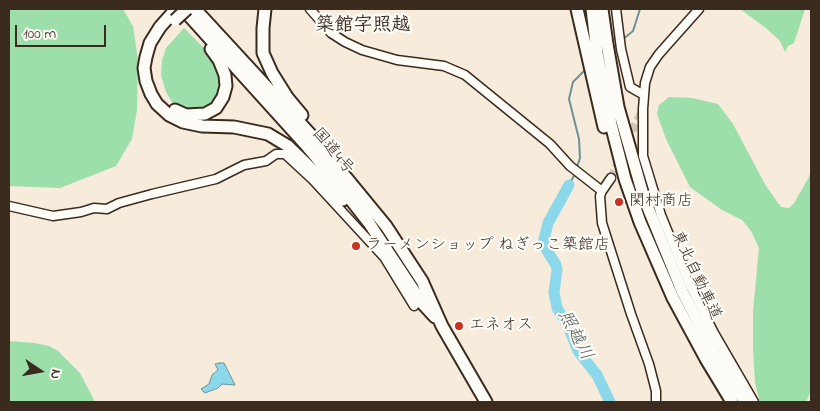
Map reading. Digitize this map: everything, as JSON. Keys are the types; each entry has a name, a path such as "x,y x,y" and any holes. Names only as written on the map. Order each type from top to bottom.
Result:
{"highway":[{"path":"265,9 263,53 272,73 287,97 369,196 386,226"},
{"path":"577,9 592,55"},
{"path":"592,9 592,55"},
{"name":"東北自動車道","path":"602,9 606,44 613,78 630,154 644,198 683,293 701,328 745,402"},
{"path":"173,15 154,52 152,72 154,85 160,95 176,111 195,116 206,114 216,108 224,97 226,86 225,75 219,60 198,34 189,11 173,15 160,27 150,43 145,63 146,81 157,104 169,115 183,122 202,126 234,127 268,134 288,146 369,223"},
{"name":"国道4号","path":"189,11 312,136 386,226 397,261"},
{"name":"国道4号","path":"189,11 305,144 369,223 397,261 422,302 442,326 486,402"},
{"name":"東北自動車道","path":"592,55 604,127 622,181 656,262 677,306 732,402"}],"street":[{"path":"310,9 332,33 362,50 397,60 444,66 465,75 550,144 570,166 602,191"},
{"path":"616,9 618,33 630,87 644,95"},
{"path":"699,9 659,54 650,67 645,83 644,95 643,156 661,215 690,286 714,333 754,402"},
{"path":"9,206 53,216 94,208 107,209 120,203 152,194 216,179 244,165 266,161 281,153 294,161 362,232 397,261 414,306"},
{"path":"611,178 602,191 600,203 602,222 649,364 656,391 656,402"}],"green space":[{"path":"9,9 123,9 133,26 138,60 137,110 132,139 116,166 60,188 9,186"},
{"path":"740,9 805,9 794,43 788,46 785,52 780,41"},
{"path":"184,28 209,53 219,68 220,95 213,105 205,110 183,109 172,102 166,92 161,75 162,60 166,48"},
{"path":"669,97 692,98 718,104 733,124 766,186 781,207 789,208 794,203 809,177 811,169 811,391 806,402 760,402 755,383 753,350 753,311 759,248 751,231 742,220 722,210 690,187 666,139 657,114 659,105"},
{"path":"9,341 35,343 49,346 58,351 80,373 95,402 9,402"}],"water":[{"path":"224,363 235,385 222,384 218,388 205,393 201,389 209,384 212,375 218,370 215,364"}],"waterway":[{"path":"622,40 633,31 640,9"},
{"path":"577,167 580,158 579,139 569,99 573,82 585,70"},
{"path":"569,185 575,174"},
{"name":"照越川","path":"569,185 548,223 543,244 556,265 554,292 557,308 567,324 578,351 597,375 610,402"}],"tunnel":[{"path":"627,142 643,109"},
{"path":"611,178 619,160"}],"place":[{"name":"関村商店","path":"619,202"},
{"name":"ラーメンショップ ねぎっこ築館店","path":"356,246"},
{"name":"エネオス","path":"459,326"}],"district":[{"name":"築館字照越","path":"363,27"}]}
